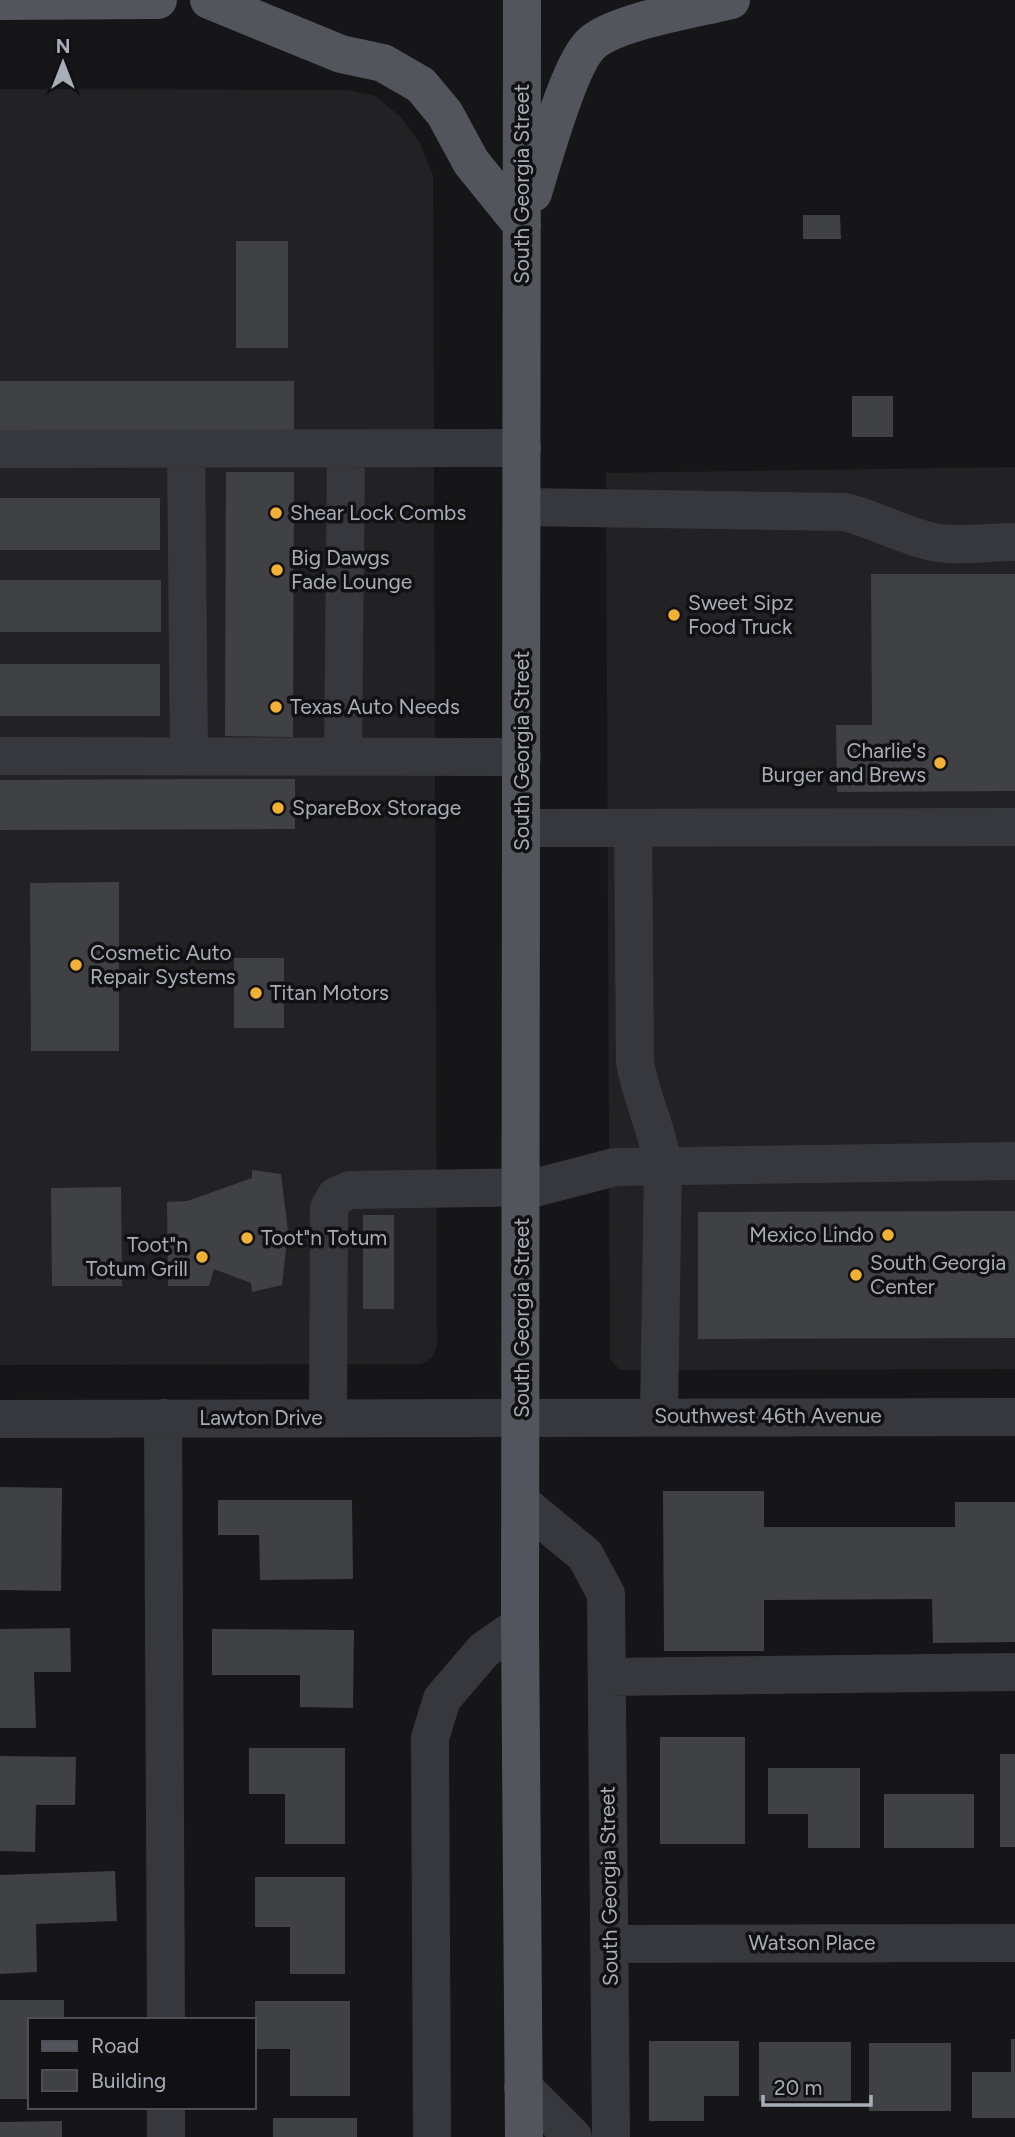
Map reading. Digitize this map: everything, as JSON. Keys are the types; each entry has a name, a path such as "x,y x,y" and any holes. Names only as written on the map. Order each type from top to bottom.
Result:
{"main road":[{"path":"0,1 158,0"},
{"path":"209,0 341,54 383,63 421,85 445,114 471,162 522,225"},
{"name":"South Georgia Street","path":"522,0 520,1625 523,2137"},
{"path":"522,225 572,77 591,43 625,27 731,0"}],"street":[{"path":"0,449 522,448"},
{"path":"186,449 189,756"},
{"path":"343,757 346,449"},
{"path":"522,507 845,512 876,520 908,535 937,542 1015,542"},
{"path":"0,756 522,757"},
{"path":"522,828 1015,827"},
{"path":"634,828 635,1062 638,1081 659,1139 663,1166 659,1416"},
{"path":"328,1417 329,1208 336,1196 350,1189 522,1188 556,1183 615,1167 1015,1161"},
{"name":"Southwest 46th Avenue","path":"522,1416 1015,1417"},
{"name":"Lawton Drive","path":"0,1419 522,1416"},
{"path":"163,1418 166,2018"},
{"name":"South Georgia Street","path":"522,1503 585,1555 606,1594 611,2137"},
{"path":"432,2137 430,1738 442,1699 484,1650 520,1625"},
{"path":"607,1677 1015,1672"},
{"name":"Watson Place","path":"610,1944 1015,1943"},
{"path":"523,2087 573,2137"},
{"path":"166,2109 166,2137"}],"shaded area":[{"path":"0,89 347,90 375,96 400,116 420,143 433,176 437,1345 432,1358 421,1364 0,1365"},
{"name":"South Georgia Center","path":"1015,467 1015,1369 620,1370 610,1359 606,473"}],"building":[{"path":"803,215 840,215 841,239 803,239"},
{"path":"236,241 288,241 288,348 236,348"},
{"path":"0,381 294,381 294,431 0,431"},
{"path":"852,396 893,396 893,437 852,437"},
{"path":"226,472 294,472 293,737 225,736"},
{"path":"0,498 160,498 160,550 0,550"},
{"path":"871,574 1015,574 1015,791 837,792 836,725 872,725"},
{"path":"0,580 161,580 161,632 0,632"},
{"path":"0,664 160,664 160,716 0,716"},
{"path":"295,779 295,829 0,830 0,780"},
{"path":"119,882 119,1051 31,1051 30,883"},
{"path":"234,958 284,958 284,1028 234,1028"},
{"path":"252,1170 281,1174 288,1231 282,1285 252,1292 251,1283 214,1269 209,1286 168,1286 167,1202 187,1201 252,1178"},
{"path":"121,1187 122,1286 52,1286 51,1188"},
{"name":"South Georgia Center","path":"1015,1211 1015,1338 698,1339 698,1212"},
{"path":"363,1215 394,1215 394,1309 363,1309"},
{"path":"0,1487 62,1488 61,1591 0,1590"},
{"path":"663,1491 764,1491 764,1527 955,1527 955,1502 1015,1502 1015,1642 933,1643 932,1599 764,1600 764,1651 664,1651"},
{"path":"218,1500 352,1500 353,1579 260,1580 259,1535 218,1535"},
{"path":"70,1628 71,1672 34,1672 36,1728 0,1728 0,1629"},
{"path":"212,1629 354,1630 353,1708 300,1707 300,1675 212,1675"},
{"path":"660,1737 745,1737 745,1844 660,1844"},
{"path":"249,1748 345,1748 345,1844 285,1844 285,1794 249,1794"},
{"path":"1000,1754 1015,1754 1015,1847 1000,1847"},
{"path":"0,1756 76,1757 75,1805 36,1805 35,1852 0,1851"},
{"path":"768,1768 860,1768 860,1848 808,1848 808,1814 768,1814"},
{"path":"884,1794 974,1794 974,1848 884,1848"},
{"path":"115,1871 117,1921 36,1924 37,1972 0,1974 0,1875"},
{"path":"255,1877 345,1877 345,1974 290,1974 290,1927 255,1927"},
{"path":"0,2000 64,2000 64,2018 28,2018 28,2099 0,2099"},
{"path":"255,2001 350,2001 350,2096 290,2096 290,2049 256,2049"},
{"path":"1011,2039 1015,2039 1015,2118 972,2118 972,2072 1011,2072"},
{"path":"649,2041 739,2041 739,2096 704,2096 704,2121 649,2121"},
{"path":"759,2042 851,2042 851,2101 759,2101"},
{"path":"869,2043 951,2043 951,2111 869,2111"},
{"path":"273,2118 357,2118 357,2137 273,2137"},
{"path":"62,2121 62,2137 0,2137 0,2122"}],"place":[{"name":"Shear Lock Combs","path":"276,513"},
{"name":"Big Dawgs Fade Lounge","path":"277,570"},
{"name":"Sweet Sipz Food Truck","path":"674,615"},
{"name":"Texas Auto Needs","path":"276,707"},
{"name":"Charlie's Burger and Brews","path":"940,763"},
{"name":"SpareBox Storage","path":"278,808"},
{"name":"Cosmetic Auto Repair Systems","path":"76,965"},
{"name":"Titan Motors","path":"256,993"},
{"name":"Mexico Lindo","path":"888,1235"},
{"name":"Toot\"n Totum","path":"247,1238"},
{"name":"Toot\"n Totum Grill","path":"202,1257"},
{"name":"South Georgia Center","path":"856,1275"}]}
